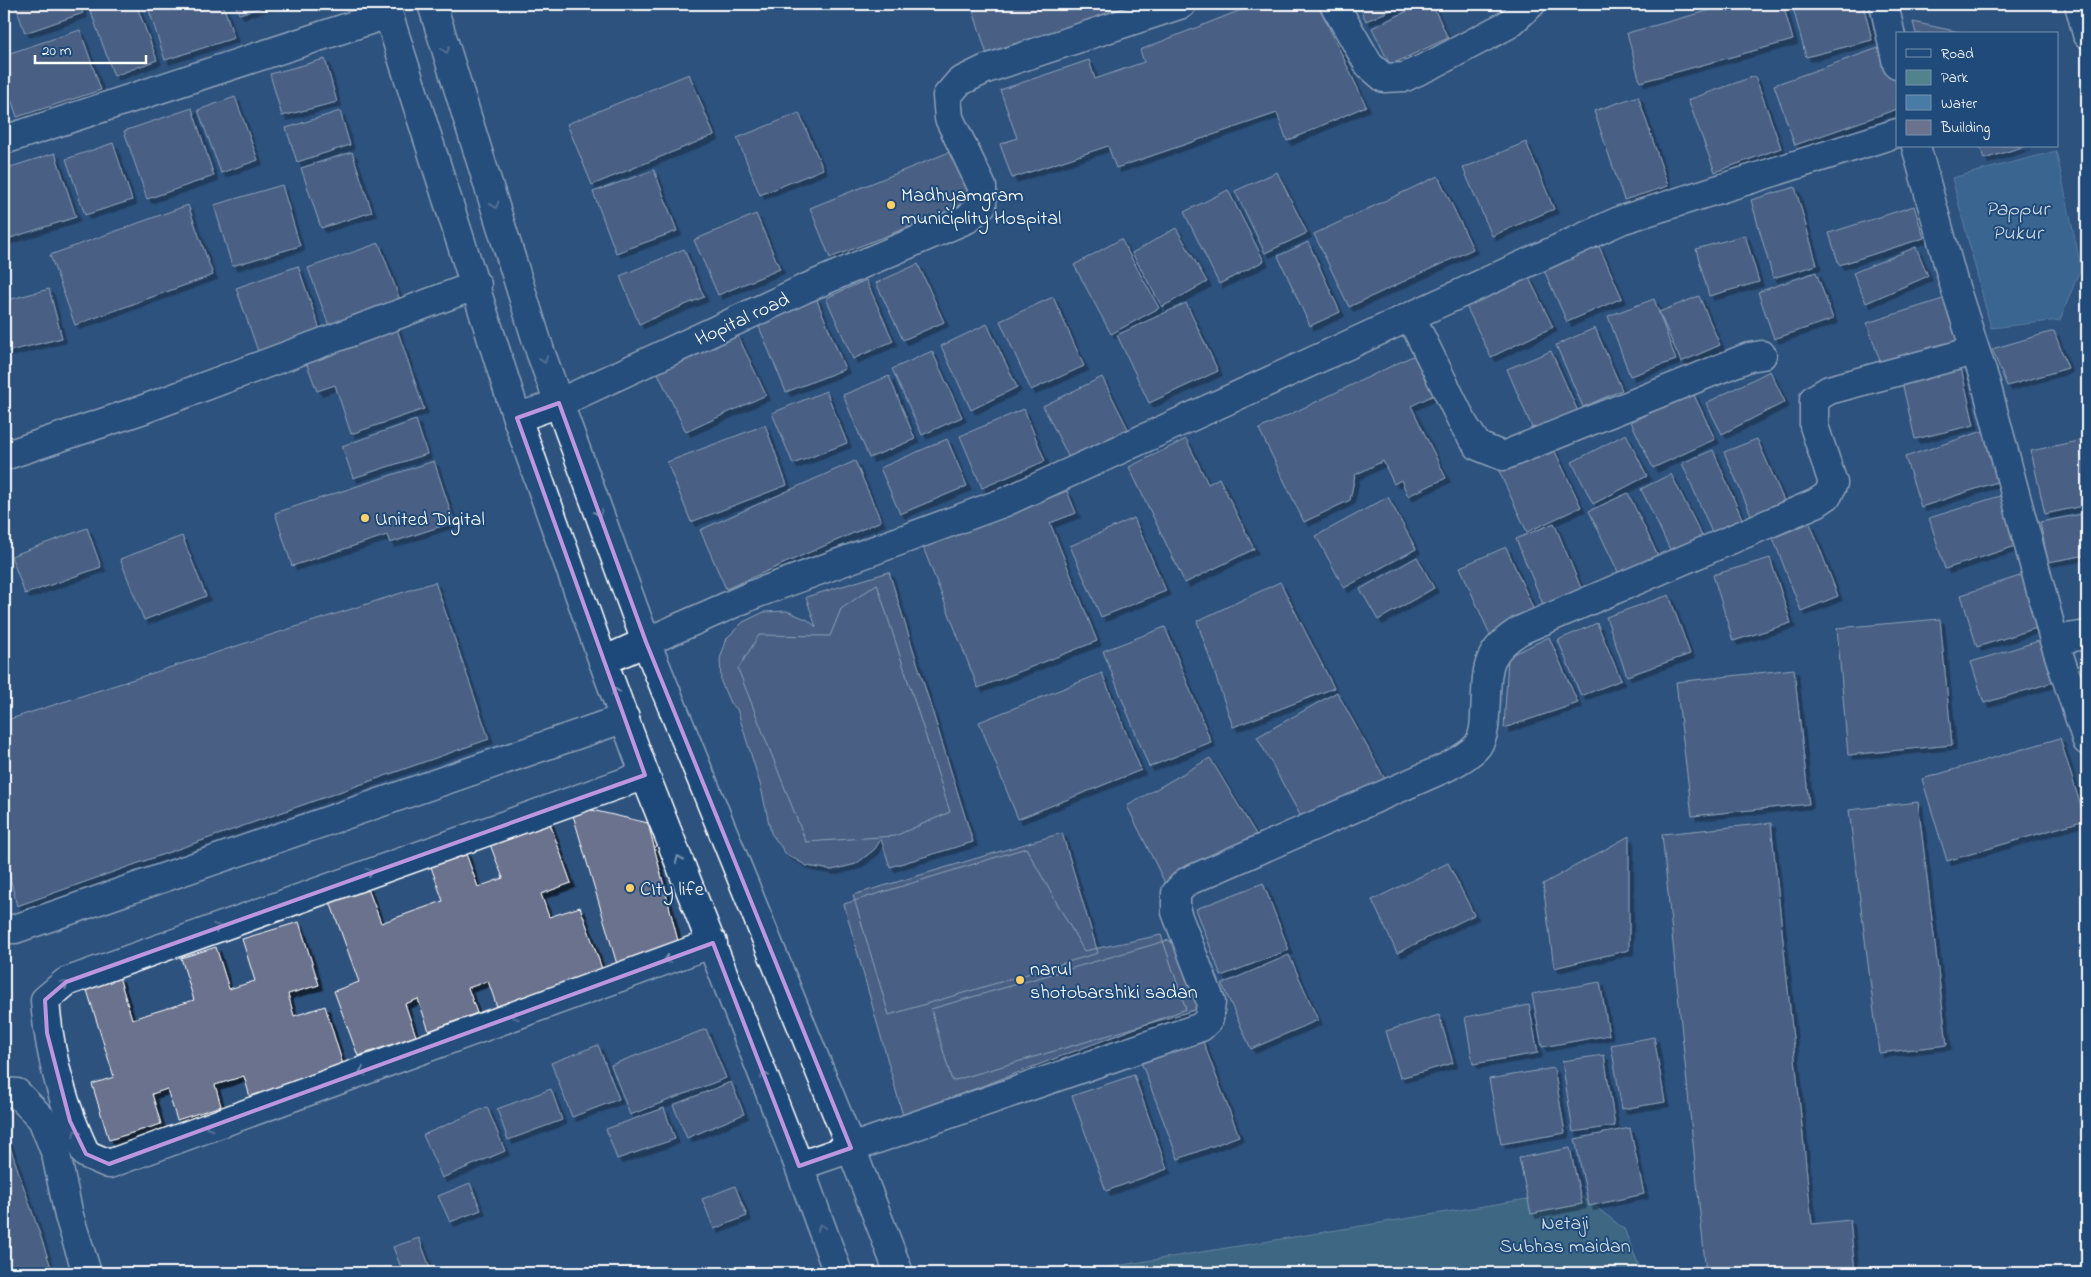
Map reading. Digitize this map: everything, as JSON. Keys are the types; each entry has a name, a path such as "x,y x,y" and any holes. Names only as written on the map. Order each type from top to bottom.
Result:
{"street":[{"path":"432,4 537,341 646,642 851,1148 899,1273"},
{"name":"Hopital road","path":"517,418 559,403 804,289 967,219 982,205 982,188 949,118 947,96 959,82 986,69 1182,4"},
{"path":"1334,4 1368,65 1384,78 1405,76 1435,63 1509,24 1531,4"},
{"path":"1884,4 1896,59"},
{"path":"2079,4 2087,34"},
{"path":"4,140 386,9 477,286 517,418 603,661 645,775 713,943 799,1166 838,1273"},
{"path":"603,661 755,594 1005,502 1411,317 1562,245 1621,220 1896,133"},
{"path":"1917,148 1974,351 1986,384 2054,640 2087,741"},
{"path":"4,456 144,408 477,286"},
{"path":"1411,317 1464,424 1478,446 1503,456 1749,357 1762,355"},
{"path":"799,1166 1201,1026 1209,1019 1211,1002 1176,912 1176,892 1186,882 1447,767 1467,756 1478,745 1484,732 1488,670 1493,655 1503,641 1521,630 1816,503 1828,495 1834,483 1814,426 1814,399 1829,390 1974,351"},
{"path":"2054,640 2087,635"},
{"path":"4,929 15,929 625,718"},
{"path":"645,775 66,982 45,1000 47,1033 70,1121 86,1154 109,1164 713,943"},
{"path":"4,1092 17,1093 42,1119 56,1154 69,1216 86,1273"}],"highlighted area":[{"path":"559,403 646,642 851,1148 799,1166 713,943 109,1164 86,1154 70,1121 47,1033 45,1000 66,982 645,775 517,418"}],"green space":[{"name":"Netaji Subhas maidan","path":"1576,1191 1624,1229 1642,1273 1073,1273"}],"water":[{"name":"Pappur Pukur","path":"2056,151 2081,267 2060,320 1991,328 1952,178"}],"building":[{"path":"15,4 80,4 83,13 25,33"},
{"path":"88,4 136,4 157,60 114,76"},
{"path":"147,4 223,4 234,38 165,60"},
{"path":"235,4 272,4 239,14"},
{"path":"971,4 1128,4 1131,13 988,58"},
{"path":"1256,4 1318,4 1366,106 1287,141 1277,113 1116,168 1108,146 1012,178 1000,144 1017,138 1000,90 1089,60 1095,79 1144,62 1140,50"},
{"path":"1358,4 1405,4 1366,21"},
{"path":"1422,4 1432,4 1448,38 1390,65 1372,28"},
{"path":"1733,4 1783,4 1793,40 1640,82 1627,33"},
{"path":"1792,4 1863,4 1872,40 1806,57"},
{"path":"1913,22 1959,32 1916,32"},
{"path":"80,30 101,90 17,117 4,78 4,55"},
{"path":"1884,46 1896,81 1896,109 1795,145 1774,85"},
{"path":"325,59 337,102 282,116 270,74"},
{"path":"689,74 714,135 592,185 567,124"},
{"path":"1755,76 1781,148 1715,172 1688,100"},
{"path":"1638,96 1668,186 1624,200 1594,111"},
{"path":"235,97 258,160 221,173 198,110"},
{"path":"192,108 214,176 147,199 124,131"},
{"path":"340,111 350,145 297,162 286,128"},
{"path":"799,113 823,169 760,195 737,138"},
{"path":"1526,142 1554,209 1492,236 1463,168"},
{"path":"113,143 132,200 85,215 66,159"},
{"path":"1981,148 2019,148 1984,159"},
{"name":"Madhyamgram municiplity Hospital","path":"952,151 972,202 830,258 810,208"},
{"path":"352,152 372,212 321,228 301,168"},
{"path":"55,153 76,217 4,240 4,169"},
{"path":"654,170 677,231 616,253 593,192"},
{"path":"1277,172 1307,233 1265,253 1235,191"},
{"path":"1438,176 1473,249 1349,307 1314,234"},
{"path":"282,185 300,246 232,266 214,205"},
{"path":"1795,187 1817,265 1773,278 1751,200"},
{"path":"1228,190 1264,261 1219,284 1184,212"},
{"path":"188,205 213,275 75,325 50,255"},
{"path":"1914,206 1924,238 1839,265 1829,233"},
{"path":"756,214 780,269 718,295 694,240"},
{"path":"1176,228 1207,282 1162,307 1132,253"},
{"path":"1745,235 1759,282 1709,296 1696,249"},
{"path":"1121,239 1159,308 1111,334 1074,265"},
{"path":"1308,242 1340,312 1310,326 1278,256"},
{"path":"379,243 400,300 329,326 308,268"},
{"path":"1598,244 1622,298 1567,322 1543,268"},
{"path":"1916,247 1928,276 1866,303 1853,273"},
{"path":"684,249 704,297 639,324 620,276"},
{"path":"918,264 944,322 903,340 876,283"},
{"path":"298,266 321,333 259,354 236,288"},
{"path":"1816,272 1833,319 1774,339 1758,292"},
{"path":"1528,276 1553,327 1491,357 1466,306"},
{"path":"866,280 893,341 853,359 826,298"},
{"path":"49,289 62,338 6,352 4,343 4,301"},
{"path":"1699,296 1720,345 1681,362 1659,312"},
{"path":"1053,297 1084,366 1031,390 1000,321"},
{"path":"816,298 845,369 786,392 757,322"},
{"path":"1946,298 1960,340 1881,364 1867,323"},
{"path":"1654,299 1676,360 1630,376 1608,316"},
{"path":"1186,303 1218,371 1149,403 1117,335"},
{"path":"987,324 1017,387 971,410 941,346"},
{"path":"396,326 424,409 351,434 335,385 317,391 304,357"},
{"path":"1595,328 1622,390 1583,407 1556,345"},
{"path":"2054,331 2068,368 2007,386 1992,349"},
{"path":"737,334 766,395 686,432 657,371"},
{"path":"932,351 962,417 922,435 892,369"},
{"path":"1551,351 1581,418 1536,437 1507,369"},
{"path":"1419,353 1438,393 1411,406 1446,478 1408,496 1401,480 1394,484 1383,461 1355,475 1350,500 1304,522 1259,429"},
{"path":"1961,368 1974,425 1915,439 1902,382"},
{"path":"1770,371 1785,402 1722,434 1706,403"},
{"path":"889,376 915,439 869,458 843,395"},
{"path":"1102,377 1128,429 1069,458 1043,406"},
{"path":"826,391 847,443 793,464 772,413"},
{"path":"1693,393 1715,439 1653,468 1631,422"},
{"path":"1024,409 1045,461 982,488 960,436"},
{"path":"416,420 427,454 353,478 342,446"},
{"path":"765,425 787,485 691,522 667,462"},
{"path":"1983,431 2000,481 1921,507 1905,457"},
{"path":"1626,434 1647,476 1593,504 1572,462"},
{"path":"947,439 967,486 900,514 880,468"},
{"path":"1186,439 1208,484 1219,478 1254,549 1185,583 1129,467"},
{"path":"1757,439 1788,510 1755,524 1724,452"},
{"path":"2087,439 2087,505 2045,514 2031,451"},
{"path":"1552,445 1581,507 1527,532 1498,469"},
{"path":"1713,450 1743,521 1713,535 1682,463"},
{"name":"United Digital","path":"434,461 454,522 390,543 387,535 292,566 275,513"},
{"path":"855,461 881,521 726,589 700,530"},
{"path":"1671,474 1704,540 1673,556 1641,489"},
{"path":"1067,491 1076,513 1050,523 1097,641 978,688 923,547"},
{"path":"1628,493 1658,556 1619,574 1589,511"},
{"path":"2003,495 2019,545 1945,569 1929,518"},
{"path":"1388,497 1416,549 1344,588 1316,536"},
{"path":"2087,513 2087,555 2048,562 2040,522"},
{"path":"1134,518 1166,591 1101,617 1070,546"},
{"path":"1554,523 1583,593 1545,609 1516,539"},
{"path":"1810,523 1838,596 1801,611 1773,538"},
{"path":"87,528 101,567 25,594 11,556"},
{"path":"182,536 206,596 144,620 120,559"},
{"path":"1506,547 1536,615 1490,635 1460,567"},
{"path":"1417,557 1434,588 1378,620 1360,589"},
{"path":"1770,558 1791,623 1733,641 1713,575"},
{"path":"889,572 973,842 890,867 881,839 875,849 856,864 832,870 807,866 786,854 771,833 761,787 737,709 730,703 721,682 720,659 727,638 743,622 764,612 787,611 808,620 816,627 806,597"},
{"path":"2029,573 2046,625 1977,647 1961,595"},
{"path":"435,582 489,739 17,906 4,853 4,721"},
{"path":"1280,582 1334,688 1233,727 1197,621"},
{"path":"877,584 950,812 895,836 806,842 738,669 759,635 830,636 841,609"},
{"path":"1669,595 1690,654 1627,676 1606,617"},
{"path":"1940,619 1952,745 1848,755 1837,628"},
{"path":"1597,623 1621,680 1581,696 1558,640"},
{"path":"1165,627 1211,742 1149,767 1103,651"},
{"path":"1549,637 1578,703 1504,728 1508,657"},
{"path":"2045,639 2057,681 1984,703 1971,662"},
{"path":"1794,669 1809,804 1692,816 1676,682"},
{"path":"1102,673 1141,770 1018,819 979,722"},
{"path":"1337,692 1385,779 1305,824 1257,737"},
{"path":"2060,738 2085,820 1947,861 1922,779"},
{"path":"1210,758 1257,836 1165,883 1127,806"},
{"path":"1918,802 1947,1045 1879,1053 1849,810"},
{"name":"CIty life","path":"570,805 648,823 681,953 619,971"},
{"path":"549,821 571,883 541,894 549,917 580,907 602,969 497,1007 488,981 468,988 477,1013 429,1031 418,999 405,1004 416,1036 358,1056 334,991 359,982 329,899 367,886 381,923 443,901 430,864 465,851 478,887 503,878 489,842"},
{"path":"1771,823 1812,1224 1850,1220 1855,1273 1706,1273 1662,834"},
{"path":"1062,833 1098,953 889,1015 853,895"},
{"path":"1629,836 1629,950 1554,968 1543,884"},
{"name":"narul shotobarshiki sadan","path":"1026,848 1084,951 1161,935 1186,1009 903,1116 844,904"},
{"path":"1448,863 1474,915 1397,953 1372,900"},
{"path":"1263,883 1289,950 1221,976 1196,909"},
{"path":"299,922 319,985 288,994 294,1016 325,1006 344,1068 250,1097 244,1076 215,1085 221,1106 177,1120 167,1089 152,1094 161,1124 109,1140 92,1084 114,1077 86,987 119,977 132,1019 194,1000 181,958 216,947 229,989 255,981 242,939"},
{"path":"1169,940 1179,951 1198,1009 952,1081 931,1009"},
{"path":"1289,955 1318,1020 1251,1049 1222,984"},
{"path":"1600,982 1609,1035 1542,1047 1532,994"},
{"path":"1529,1005 1538,1053 1473,1064 1465,1017"},
{"path":"1439,1015 1453,1063 1400,1078 1386,1031"},
{"path":"706,1029 726,1078 630,1115 611,1065"},
{"path":"1654,1037 1665,1102 1622,1109 1611,1045"},
{"path":"1202,1039 1239,1136 1178,1159 1141,1062"},
{"path":"598,1045 619,1099 572,1117 551,1063"},
{"path":"1604,1055 1615,1126 1573,1132 1562,1061"},
{"path":"1554,1068 1565,1133 1501,1144 1489,1079"},
{"path":"1134,1075 1167,1169 1106,1191 1072,1096"},
{"path":"731,1082 744,1114 687,1138 673,1105"},
{"path":"551,1089 562,1120 508,1140 497,1109"},
{"path":"487,1107 505,1151 442,1178 423,1135"},
{"path":"664,1108 675,1139 617,1159 606,1129"},
{"path":"1630,1128 1644,1194 1589,1206 1575,1139"},
{"path":"8,1141 53,1273 4,1273 4,1142"},
{"path":"1570,1148 1582,1204 1531,1214 1519,1158"},
{"path":"470,1183 481,1210 450,1222 438,1196"},
{"path":"735,1186 747,1216 714,1229 702,1199"},
{"path":"419,1238 432,1273 403,1273 393,1247"}],"place":[{"name":"Madhyamgram municiplity Hospital","path":"891,205"},
{"name":"United Digital","path":"365,518"},
{"name":"CIty life","path":"630,888"},
{"name":"narul shotobarshiki sadan","path":"1020,980"}]}
